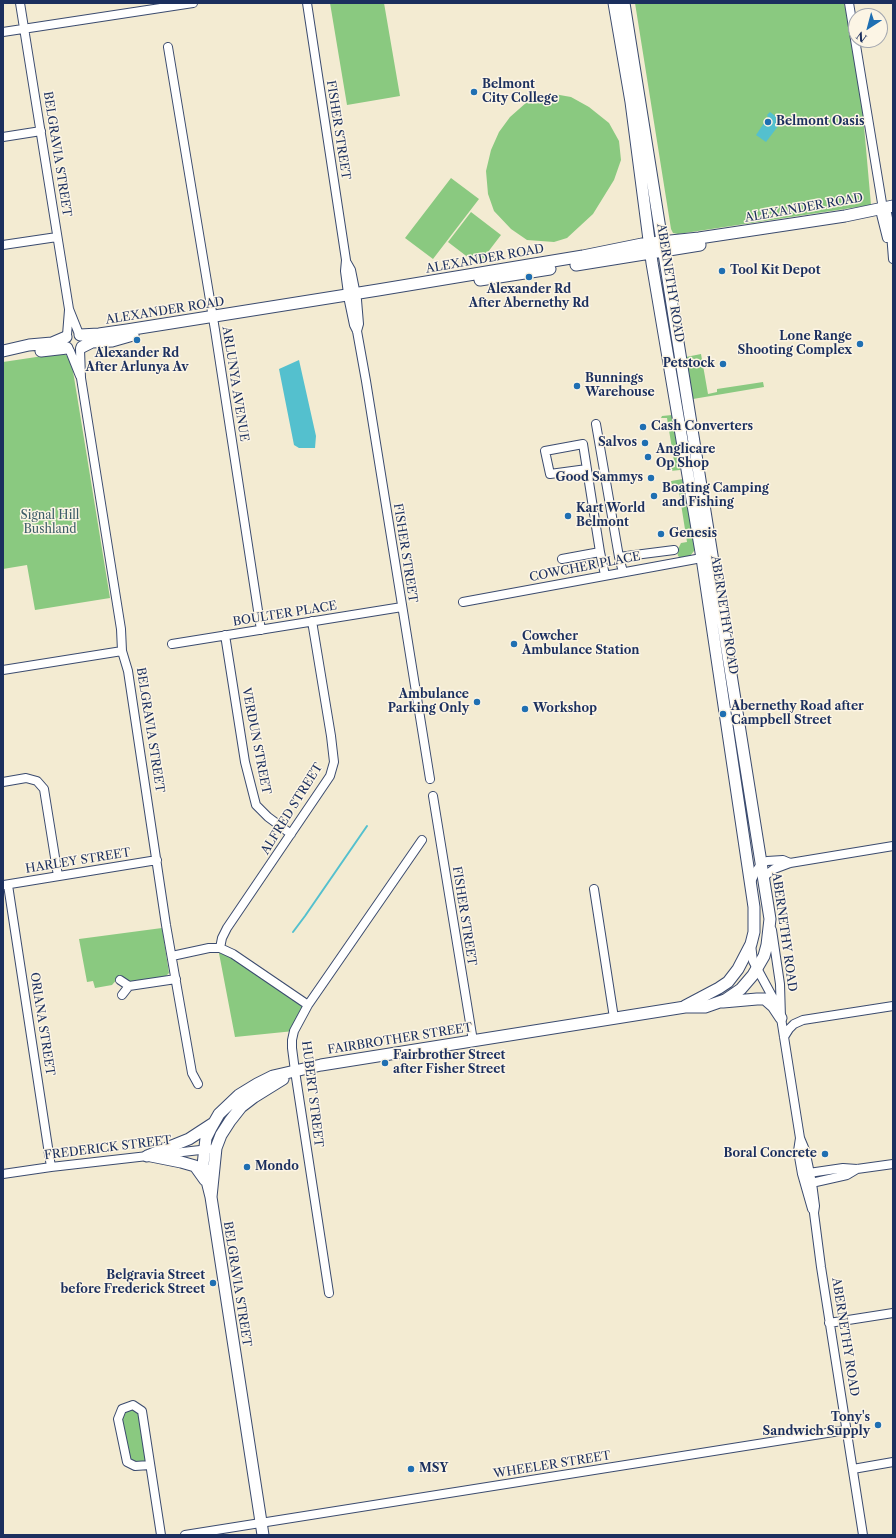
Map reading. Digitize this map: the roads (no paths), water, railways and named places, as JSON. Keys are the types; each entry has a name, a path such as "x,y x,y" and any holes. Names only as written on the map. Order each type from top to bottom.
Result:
{"main road":[{"name":"ABERNETHY ROAD","path":"614,3 631,102 650,248 762,864 770,919"},
{"name":"ABERNETHY ROAD","path":"624,3 640,100 707,557 751,882 754,923 751,944"},
{"name":"ALEXANDER ROAD","path":"79,335 99,334 213,319 887,211"},
{"name":"ALEXANDER ROAD","path":"3,357 31,352 75,349 95,342 112,341 132,335 213,319"},
{"path":"3,351 29,345 52,343 66,336 73,333 79,335 83,342 75,349 64,343 66,336"},
{"name":"FAIRBROTHER STREET","path":"211,1197 204,1165 206,1138 219,1114 257,1084 273,1076 321,1065 685,1007 705,1007 716,1004 741,989 757,969 767,945 770,919"},
{"name":"FAIRBROTHER STREET","path":"685,1007 728,982 743,963 751,944"},
{"path":"716,1004 765,999 781,1015"},
{"name":"BELGRAVIA STREET","path":"263,1535 211,1197 216,1148 221,1135 230,1121 241,1107 254,1097 295,1071"},
{"path":"149,1156 189,1139 214,1123"},
{"path":"149,1156 195,1166 207,1182"}],"street":[{"name":"BELGRAVIA STREET","path":"20,3 69,309 79,335"},
{"path":"3,32 160,6 193,3"},
{"name":"FISHER STREET","path":"307,3 346,260 345,272 353,297 359,324 357,331 430,778"},
{"path":"849,3 891,233 892,255"},
{"name":"ARLUNYA AVENUE","path":"168,47 213,319 261,630"},
{"path":"3,137 41,131"},
{"path":"3,245 57,237"},
{"name":"BELGRAVIA STREET","path":"66,336 69,309"},
{"name":"BELGRAVIA STREET","path":"75,349 81,378 121,629 122,651 128,671 172,956 192,1073 198,1084"},
{"path":"596,424 622,572"},
{"path":"587,469 550,474 545,451 583,444 605,575"},
{"path":"619,556 674,550"},
{"path":"562,559 600,552"},
{"name":"COWCHER PLACE","path":"463,602 707,557"},
{"name":"BOULTER PLACE","path":"172,644 402,607"},
{"name":"ALFRED STREET","path":"220,948 222,938 227,928 330,776 334,762 312,622"},
{"name":"VERDUN STREET","path":"225,636 245,762 256,805 268,817 291,834"},
{"path":"3,670 122,651"},
{"path":"3,782 26,778 37,781 44,789 58,876"},
{"name":"FISHER STREET","path":"433,796 473,1041"},
{"name":"HUBERT STREET","path":"329,1293 295,1071 292,1040 294,1031 308,1005 422,840"},
{"path":"764,879 766,875 774,870 790,863 893,846"},
{"name":"HARLEY STREET","path":"6,885 157,860"},
{"path":"751,882 754,873 767,861 783,860 790,863"},
{"name":"ORIANA STREET","path":"6,885 51,1167"},
{"path":"594,889 614,1018"},
{"name":"ABERNETHY ROAD","path":"770,919 780,984 781,1015 800,1138 798,1151 806,1173 810,1205 814,1213 829,1323 863,1535"},
{"name":"ABERNETHY ROAD","path":"751,944 753,961 775,999 781,1015"},
{"path":"172,956 209,948 220,948 233,954 308,1005"},
{"path":"120,980 129,986 176,979"},
{"path":"122,995 129,986"},
{"path":"784,1036 788,1029 794,1024 803,1020 893,1006"},
{"name":"FREDERICK STREET","path":"3,1174 216,1148"},
{"path":"806,1173 843,1168 857,1169 893,1164"},
{"path":"808,1184 847,1175 857,1169"},
{"path":"829,1323 893,1313"},
{"path":"150,1465 135,1466 126,1462 118,1420 122,1409 133,1405 142,1410 161,1535"},
{"name":"WHEELER STREET","path":"185,1535 846,1430"},
{"path":"853,1469 893,1462"}],"water":[{"path":"770,112 782,121 766,142 756,135"},
{"path":"299,360 316,436 315,448 299,448 294,445 279,369"}],"waterway":[{"path":"293,932 367,826"}],"place":[{"name":"Belmont City College","path":"474,92"},
{"name":"Belmont Oasis","path":"768,122"},
{"name":"Tool Kit Depot","path":"722,271"},
{"name":"Alexander Rd After Abernethy Rd","path":"529,277"},
{"name":"Alexander Rd After Arlunya Av","path":"137,340"},
{"name":"Lone Range Shooting Complex","path":"860,344"},
{"name":"Petstock","path":"723,364"},
{"name":"Bunnings Warehouse","path":"577,386"},
{"name":"Cash Converters","path":"643,427"},
{"name":"Salvos","path":"645,443"},
{"name":"Anglicare Op Shop","path":"648,457"},
{"name":"Good Sammys","path":"651,478"},
{"name":"Boating Camping and Fishing","path":"654,496"},
{"name":"Kart World Belmont","path":"568,516"},
{"name":"Genesis","path":"661,534"},
{"name":"Cowcher Ambulance Station","path":"514,644"},
{"name":"Ambulance Parking Only","path":"477,702"},
{"name":"Workshop","path":"525,709"},
{"name":"Abernethy Road after Campbell Street","path":"723,714"},
{"name":"Fairbrother Street after Fisher Street","path":"385,1063"},
{"name":"Boral Concrete","path":"825,1154"},
{"name":"Mondo","path":"247,1167"},
{"name":"Belgravia Street before Frederick Street","path":"213,1283"},
{"name":"Tony's Sandwich Supply","path":"878,1425"},
{"name":"MSY","path":"411,1469"}],"park label":[{"name":"Signal Hill Bushland","path":"50,523"}]}
